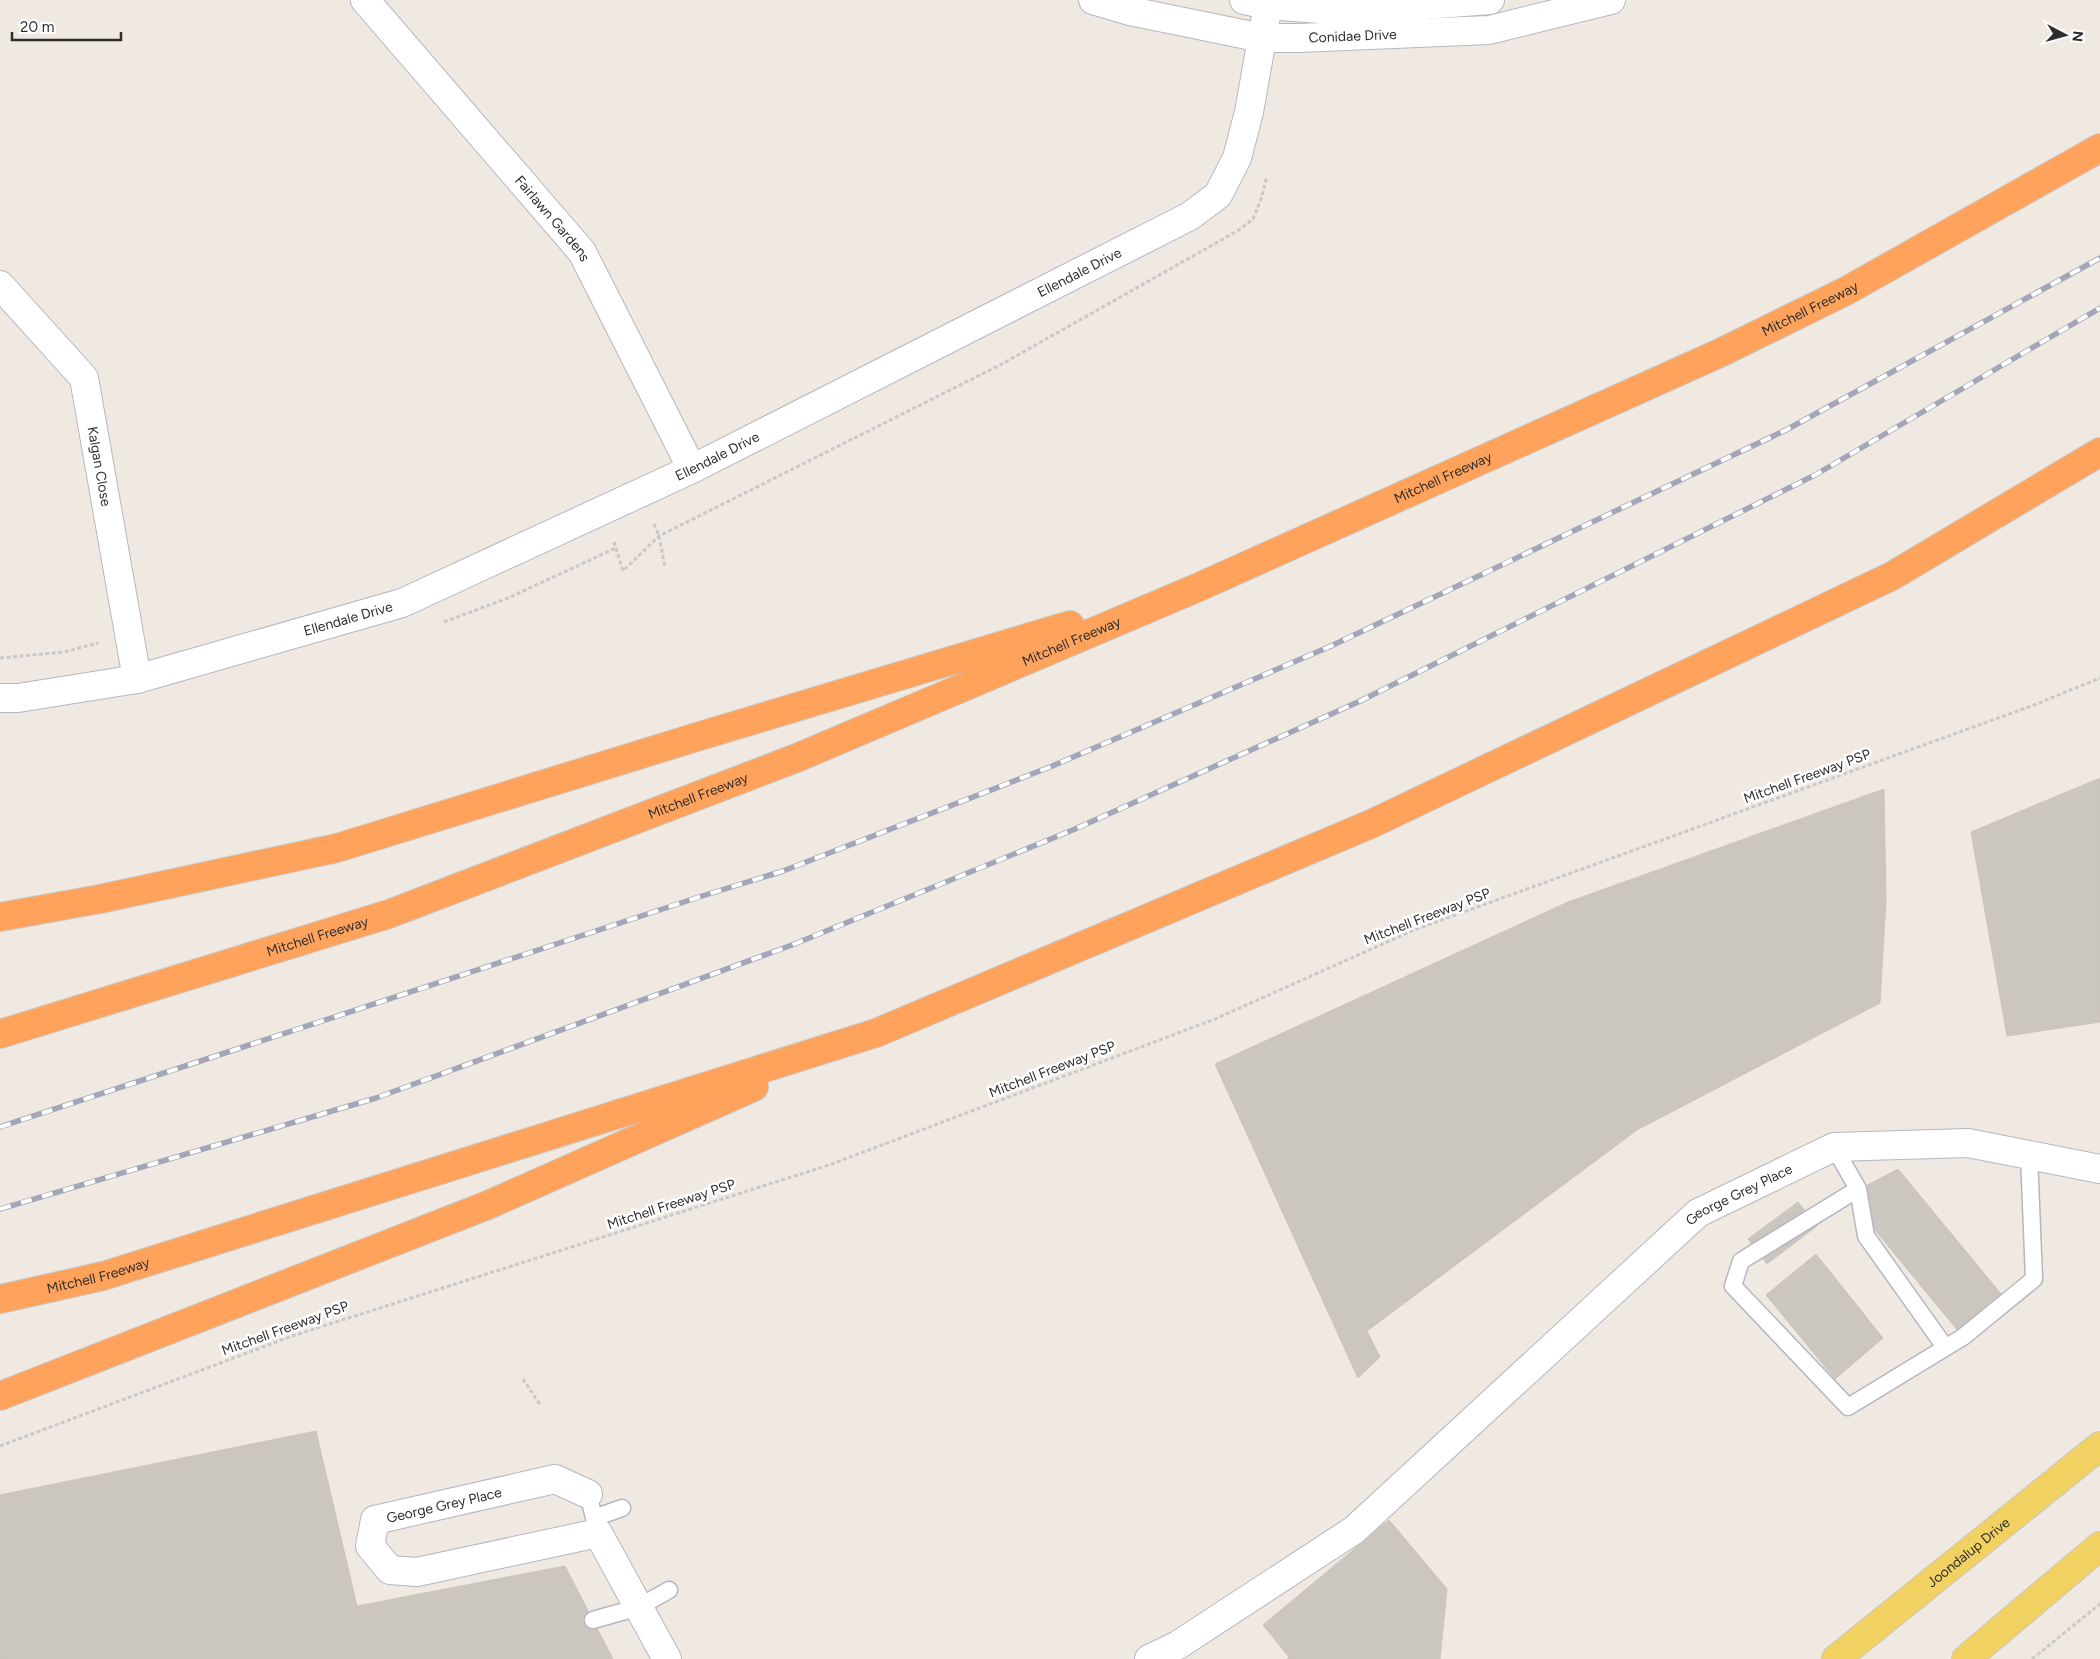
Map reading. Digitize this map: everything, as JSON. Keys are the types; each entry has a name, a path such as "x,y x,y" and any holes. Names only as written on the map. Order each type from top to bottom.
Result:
{"highway":[{"name":"Mitchell Freeway","path":"0,1034 389,914 799,758 1199,587 1737,345 1846,291 2100,148"},
{"name":"Mitchell Freeway","path":"0,1299 103,1276 876,1033 1380,820 1892,576 2100,452"},
{"path":"0,917 100,899 337,848 700,736 1199,587"},
{"path":"0,1396 488,1205 876,1033"}],"main road":[{"name":"Joondalup Drive","path":"1836,1659 2095,1446"},
{"path":"1966,1659 2100,1546"}],"street":[{"name":"Fairlawn Gardens","path":"365,0 582,252 692,469"},
{"name":"Conidae Drive","path":"1093,0 1130,11 1262,38 1489,30 1611,0"},
{"name":"Conidae Drive","path":"1256,2 1346,11 1490,0"},
{"name":"Ellendale Drive","path":"0,698 18,698 137,678 402,603 692,469 1190,216 1218,195 1237,158 1249,112 1262,38 1256,2"},
{"name":"Kalgan Close","path":"0,285 84,378 137,678"},
{"name":"George Grey Place","path":"1149,1659 1178,1645 1354,1530 1698,1213 1834,1147 1968,1143 2100,1169"},
{"name":"George Grey Place","path":"554,1479 594,1515 417,1572 390,1570 370,1546 375,1520 554,1479"},
{"path":"594,1515 638,1607 667,1659"}],"lane":[{"path":"1834,1147 1858,1189 1866,1236 1945,1347"},
{"path":"1858,1189 1741,1261 1733,1286 1848,1407 1963,1337 2034,1279 2029,1155"},
{"path":"594,1515 622,1508"},
{"path":"593,1620 638,1607 669,1590"}],"path":[{"name":"Mitchell Freeway PSP","path":"0,1446 300,1333 668,1218 838,1162 1215,1019 1414,930 2025,709 2100,678"},
{"path":"523,1379 542,1406"},
{"path":"2032,1659 2100,1604"}],"building":[{"path":"2100,778 2100,1022 2007,1036 1971,832"},
{"path":"1884,789 1886,900 1880,1003 1637,1130 1367,1331 1380,1357 1358,1378 1215,1064 1568,902"},
{"path":"1898,1169 2007,1301 1963,1337 1847,1196"},
{"path":"1798,1202 1817,1226 1767,1264 1748,1239"},
{"path":"1816,1254 1883,1338 1835,1379 1766,1295"},
{"path":"316,1431 357,1606 565,1566 613,1659 0,1659 0,1495"},
{"path":"1389,1520 1447,1589 1440,1659 1287,1659 1289,1657 1263,1625"}],"railway":[{"path":"0,1127 783,871 1050,767 1331,646 1786,430 2100,258"},
{"path":"0,1209 376,1098 792,945 1075,829 1358,702 1815,475 2100,308"}]}
